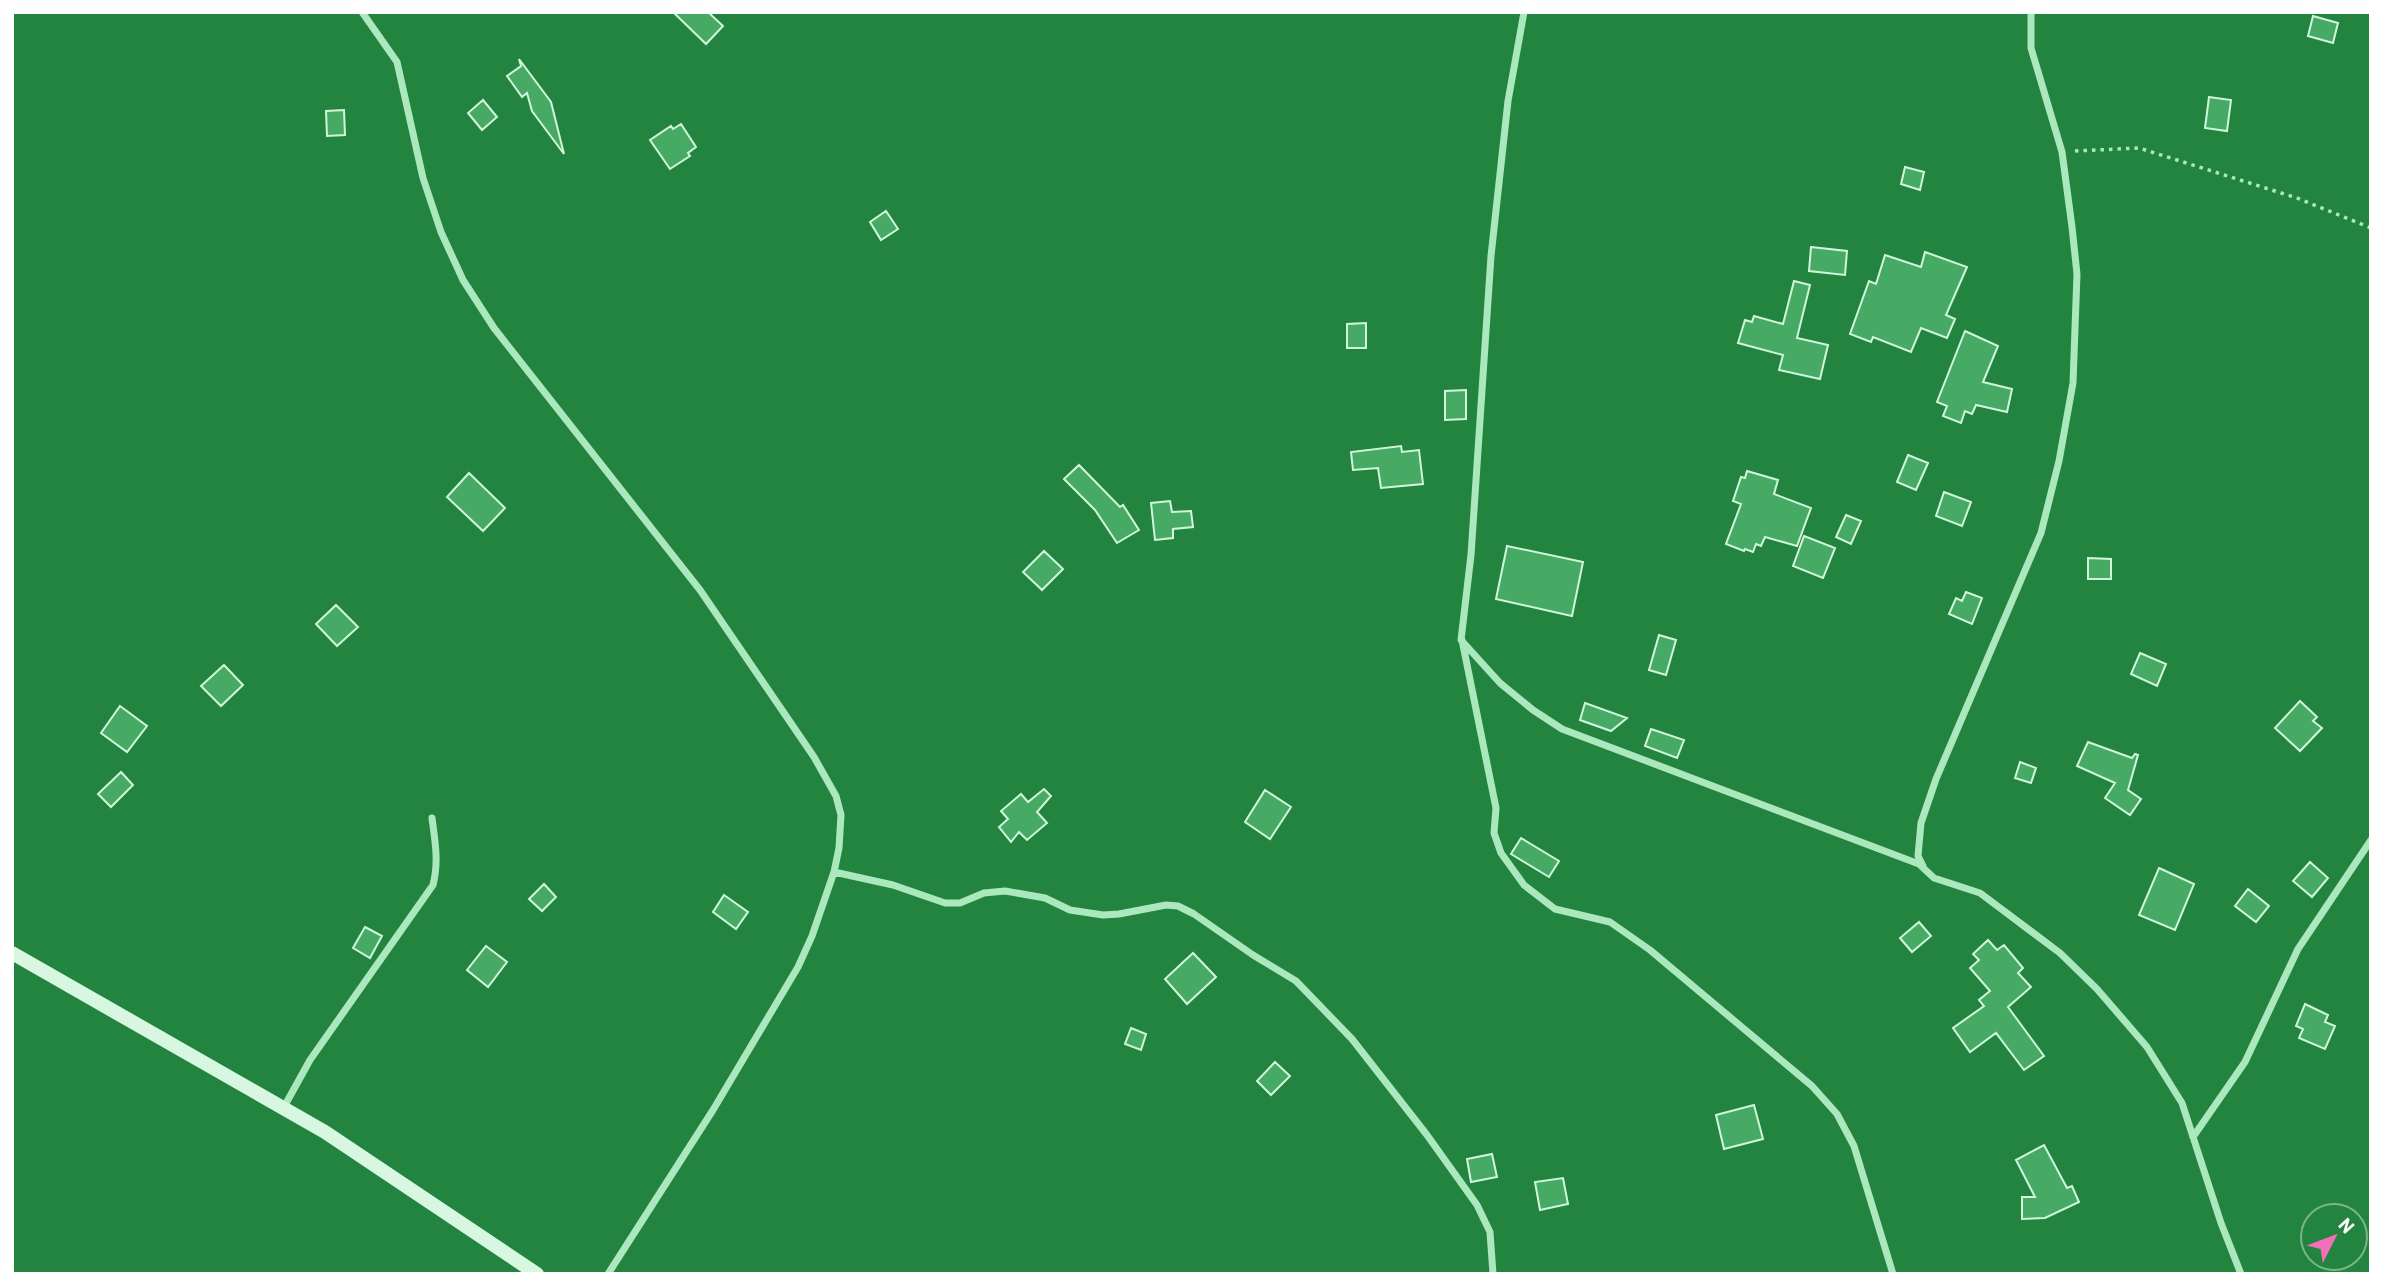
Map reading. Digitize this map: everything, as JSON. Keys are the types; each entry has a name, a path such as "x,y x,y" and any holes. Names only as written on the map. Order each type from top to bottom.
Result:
{"street":[{"path":"362,12 397,62 422,178 441,232 463,280 494,328 701,590 814,757 836,796 841,815 834,872 812,936 798,967 713,1110 608,1274"},
{"path":"1524,12 1508,101 1491,256 1472,542 1461,640 1496,808 1494,833 1501,853 1524,885 1555,909 1610,922 1650,950 1774,1052 1828,1101 1854,1146 1893,1274"},
{"path":"1934,878 1918,856 1921,822 1941,766 2041,533 2068,418 2075,355 2077,274 2062,152 2031,48 2031,12"},
{"path":"1461,640 1500,683 1562,729 1919,864 1934,878 1980,893 2060,953 2097,989 2140,1039 2165,1073 2182,1103 2216,1211 2241,1274"},
{"path":"284,1107 310,1060 433,885 436,854 432,818"},
{"path":"2193,1137 2245,1062 2298,949 2371,841"},
{"path":"834,872 893,885 946,903 960,903 984,893 1005,891 1045,898 1070,910 1103,915 1166,905 1178,906 1194,914 1296,981 1352,1039 1427,1135 1481,1212 1490,1232 1493,1274"},
{"path":"12,953 284,1107 400,1181 537,1274"}],"path":[{"path":"2062,152 2139,148 2297,198 2371,228"}],"building":[{"path":"673,12 708,12 723,26 706,44"},
{"path":"2313,16 2338,23 2333,43 2308,36"},
{"path":"519,59 551,102 564,154 532,111 527,93 522,97 507,76 521,66"},
{"path":"2209,97 2231,100 2227,131 2205,128"},
{"path":"483,100 497,117 482,130 468,113"},
{"path":"344,110 345,135 327,136 326,111"},
{"path":"681,124 696,147 688,153 690,156 670,169 650,140 671,126 673,129"},
{"path":"1905,167 1924,172 1920,190 1901,184"},
{"path":"886,211 898,229 881,240 870,222"},
{"path":"1811,247 1847,251 1845,275 1809,271"},
{"path":"1925,252 1967,267 1946,315 1955,319 1947,338 1921,328 1911,352 1873,337 1871,342 1850,334 1869,281 1876,284 1885,255 1921,267"},
{"path":"1794,281 1810,285 1797,338 1828,345 1820,379 1779,370 1783,355 1738,343 1745,320 1752,322 1754,316 1783,324"},
{"path":"1366,323 1366,348 1347,348 1347,324"},
{"path":"1965,331 1998,346 1983,382 2012,389 2007,412 1976,405 1972,414 1965,411 1961,423 1943,416 1947,406 1937,402"},
{"path":"1466,390 1466,419 1445,420 1445,391"},
{"path":"1401,446 1402,452 1419,450 1423,484 1381,488 1378,468 1353,470 1351,452"},
{"path":"1908,455 1928,463 1916,490 1897,482"},
{"path":"1079,465 1120,507 1123,505 1139,530 1117,543 1095,510 1064,479"},
{"path":"1747,471 1778,480 1774,494 1811,508 1797,546 1765,537 1761,546 1756,544 1753,552 1726,544 1741,504 1733,501 1741,477 1745,478"},
{"path":"469,473 505,508 483,531 447,497"},
{"path":"1944,492 1971,502 1962,526 1936,516"},
{"path":"1170,501 1172,512 1191,511 1193,527 1173,529 1173,538 1155,540 1151,503"},
{"path":"1846,515 1861,521 1851,544 1836,537"},
{"path":"1804,536 1835,548 1823,578 1793,566"},
{"path":"1507,546 1583,562 1572,616 1496,599"},
{"path":"1044,551 1063,569 1042,590 1023,572"},
{"path":"2088,558 2111,559 2111,579 2088,579"},
{"path":"1966,592 1982,598 1972,624 1949,614 1956,598 1962,601"},
{"path":"336,605 358,627 337,646 316,624"},
{"path":"1659,635 1676,640 1666,675 1649,670"},
{"path":"2140,653 2166,664 2157,686 2131,674"},
{"path":"224,665 243,685 221,706 201,686"},
{"path":"2300,701 2317,717 2313,721 2322,728 2300,751 2275,728"},
{"path":"1585,703 1627,718 1611,731 1580,720"},
{"path":"120,706 147,726 127,752 101,733"},
{"path":"1651,729 1684,740 1677,758 1645,746"},
{"path":"2088,742 2132,758 2135,754 2138,755 2128,790 2141,799 2130,815 2105,798 2115,783 2077,766"},
{"path":"2020,762 2036,768 2031,783 2015,778"},
{"path":"121,772 133,785 111,807 98,794"},
{"path":"1044,789 1051,796 1037,812 1047,823 1027,840 1019,832 1011,842 999,827 1008,819 1001,811 1021,794 1028,802"},
{"path":"1265,790 1291,807 1270,839 1245,822"},
{"path":"1521,838 1559,861 1549,877 1511,854"},
{"path":"2310,862 2328,878 2312,897 2293,881"},
{"path":"2159,868 2194,884 2175,930 2139,915"},
{"path":"544,884 556,897 542,911 529,899"},
{"path":"2248,889 2269,906 2256,922 2235,906"},
{"path":"724,895 748,912 736,929 713,912"},
{"path":"1919,922 1931,936 1912,952 1900,938"},
{"path":"365,927 382,936 370,958 353,948"},
{"path":"1988,940 1997,950 2004,945 2023,968 2018,973 2031,987 2008,1007 2044,1056 2024,1070 1996,1033 1970,1052 1953,1028 1984,1006 1979,1000 1990,991 1970,968 1979,960 1973,954"},
{"path":"486,946 507,962 488,987 467,970"},
{"path":"1193,953 1216,977 1187,1004 1165,979"},
{"path":"2305,1004 2328,1015 2325,1022 2335,1026 2325,1049 2299,1038 2303,1029 2296,1026"},
{"path":"1131,1028 1146,1034 1141,1050 1125,1044"},
{"path":"1275,1062 1290,1076 1271,1095 1257,1081"},
{"path":"1754,1105 1763,1139 1724,1149 1716,1115"},
{"path":"2044,1145 2067,1188 2072,1186 2079,1202 2045,1218 2022,1219 2022,1197 2035,1197 2016,1160"},
{"path":"1492,1154 1497,1177 1471,1182 1467,1159"},
{"path":"1563,1178 1568,1204 1540,1210 1535,1182"}]}
